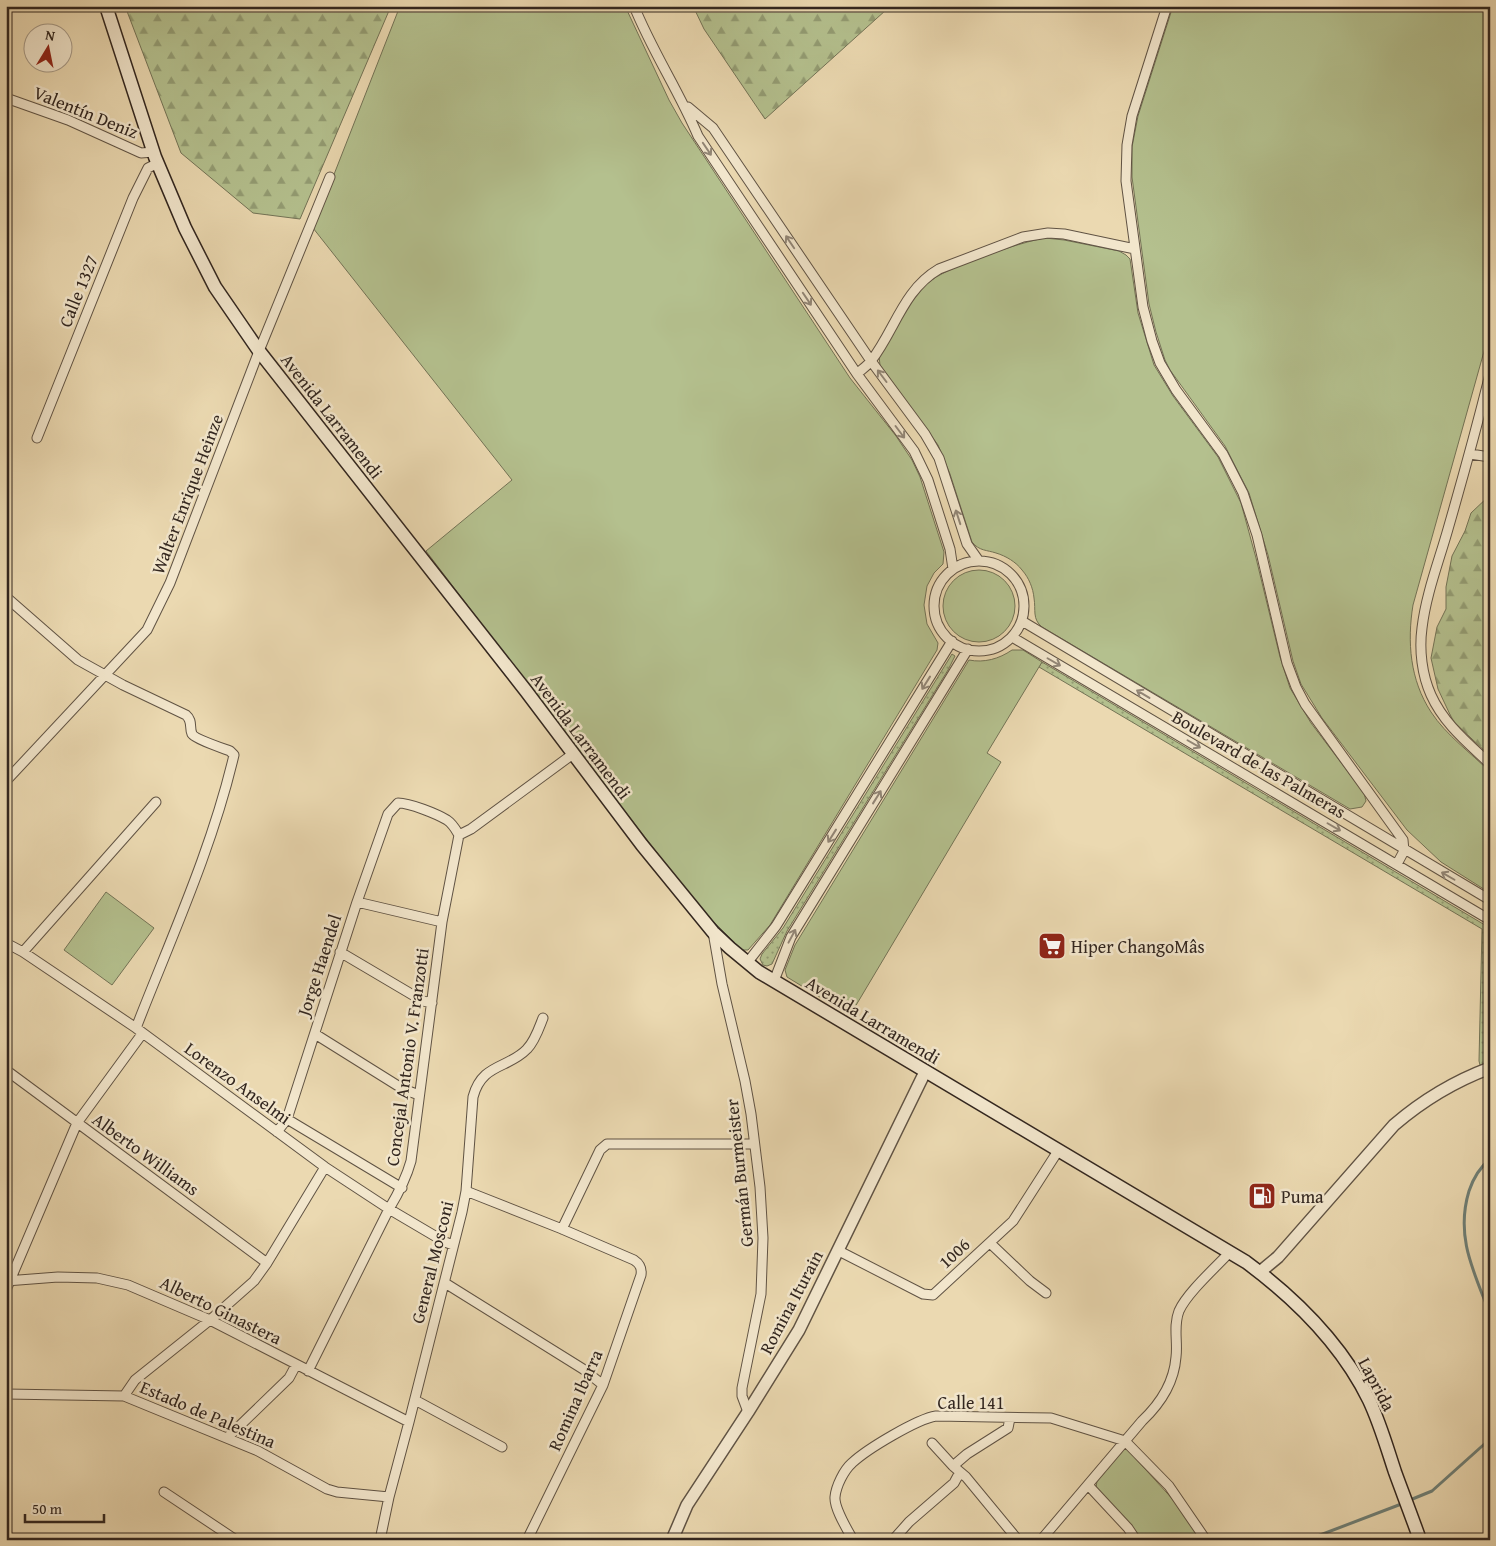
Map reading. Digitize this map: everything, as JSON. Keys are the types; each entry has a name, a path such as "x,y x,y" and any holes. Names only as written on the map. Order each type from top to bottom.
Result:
{"main road":[{"name":"Avenida Larramendi","path":"106,6 156,157 185,228 203,265 225,303 259,351 642,845 713,932 747,963 774,981 1230,1252 1260,1272"},
{"name":"Laprida","path":"1260,1272 1285,1292 1311,1317 1353,1372 1375,1415 1420,1540"}],"street":[{"path":"634,6 662,65 685,106 698,136 857,374 909,444 922,465 950,549 953,570"},
{"path":"1166,6 1132,116 1127,145 1126,181 1135,249 1143,307 1155,353 1167,377 1223,454 1243,493 1296,687 1305,704 1402,840 1404,851 1397,864"},
{"name":"Valentín Deniz","path":"6,98 68,120 156,157"},
{"path":"685,106 713,128 871,361 932,447 945,475 967,544 979,561"},
{"name":"Calle 1327","path":"37,438 133,198 148,168 156,157"},
{"name":"Walter Enrique Heinze","path":"6,781 147,630 158,610 259,351 330,177"},
{"path":"857,374 871,361 912,292 921,281 939,269 1023,237 1048,233 1064,234 1135,249"},
{"path":"1490,374 1470,454 1427,602 1422,630 1424,675 1440,712 1453,730 1490,764"},
{"path":"1470,454 1490,457"},
{"path":"979,561 1000,566 1016,580 1024,600 1022,621 1012,637 1001,645 989,650 968,649 952,641 941,630 938,623 935,601 939,586 947,574 966,563 979,561"},
{"path":"6,597 78,660 105,676 186,715 190,718 191,731 195,737 230,751 234,755 186,904 139,1030 77,1122 8,1281 6,1290"},
{"path":"6,608 17,606"},
{"name":"Boulevard de las Palmeras","path":"1022,621 1404,851 1490,900"},
{"name":"Boulevard de las Palmeras","path":"1012,637 1490,920"},
{"path":"747,963 776,926 952,641"},
{"path":"774,981 791,937 968,649"},
{"path":"459,835 471,829 573,754"},
{"path":"22,952 156,802"},
{"name":"Jorge Haendel","path":"277,1132 287,1119 356,902 388,814 398,803 407,803 447,820 459,835"},
{"name":"Concejal Antonio V. Franzotti","path":"308,1371 388,1210 402,1188 408,1174 442,922 459,835"},
{"path":"356,902 442,922"},
{"name":"Germán Burmeister","path":"713,932 722,984 745,1081 760,1187 763,1229 763,1274 761,1294 742,1388 742,1396 748,1412"},
{"name":"Lorenzo Anselmi","path":"7,947 22,952 139,1030 325,1167 388,1210 453,1245"},
{"path":"340,952 423,1001 432,1003"},
{"name":"General Mosconi","path":"380,1540 389,1497 415,1400 466,1191 475,1089 480,1081 497,1066 519,1056 528,1048 543,1018"},
{"path":"315,1034 403,1089 419,1095"},
{"path":"1260,1272 1278,1257 1394,1125 1408,1113 1443,1090 1490,1068"},
{"name":"Alberto Williams","path":"6,1070 267,1263"},
{"name":"Romina Iturain","path":"672,1540 687,1505 799,1330 925,1072"},
{"path":"287,1119 402,1188"},
{"path":"466,1191 562,1229 600,1150 607,1144 754,1144"},
{"name":"1006","path":"839,1251 928,1295 933,1295 1013,1221 1058,1151"},
{"path":"124,1396 135,1380 210,1320 254,1281 267,1263 325,1167"},
{"name":"Romina Ibarra","path":"527,1540 603,1385 642,1269 634,1260 562,1229"},
{"path":"990,1243 1030,1281 1046,1293"},
{"path":"1041,1540 1125,1441 1158,1406 1167,1388 1176,1357 1177,1323 1182,1307 1230,1252"},
{"name":"Alberto Ginastera","path":"8,1281 58,1276 97,1278 114,1281 144,1291 210,1320 409,1422"},
{"path":"444,1283 583,1370 603,1385"},
{"path":"227,1438 289,1378 296,1365"},
{"name":"Estado de Palestina","path":"6,1394 124,1396 258,1451 337,1492 389,1497"},
{"path":"415,1400 502,1446"},
{"name":"Calle 141","path":"853,1540 835,1501 837,1489 851,1464 874,1446 930,1417 1043,1418 1059,1420 1125,1441"},
{"path":"892,1540 909,1522 954,1483 956,1469 967,1454 1008,1428 1010,1418"},
{"path":"1125,1441 1134,1448 1173,1491 1206,1540"},
{"path":"932,1443 966,1477 1018,1540"},
{"path":"1088,1485 1128,1528 1136,1540"},
{"path":"164,1492 236,1540"}],"green space":[{"path":"125,6 391,6 300,219 253,213 181,153"},
{"path":"400,6 625,6 669,100 682,123 850,378 896,436 912,460 920,477 944,552 943,564 934,573 927,586 924,605 927,624 938,643 937,650 770,925 748,950 743,950 739,947 700,908 426,551 512,480 313,228"},
{"path":"693,6 887,6 886,10 765,119 704,29"},
{"path":"1173,6 1490,6 1490,330 1413,605 1410,633 1414,674 1424,700 1444,728 1490,772 1490,893 1441,862 1407,830 1322,718 1301,684 1293,661 1268,555 1249,493 1225,446 1170,370 1165,360 1149,304 1132,177 1132,147 1138,116"},
{"path":"1045,238 1119,251 1130,259 1138,313 1154,365 1173,396 1218,457 1241,503 1280,657 1290,688 1311,723 1364,793 1366,801 1362,807 1350,809 1042,627 1037,621 1032,587 1027,576 1017,564 996,553 980,549 972,542 950,474 938,445 880,365 879,356 907,308 921,290 936,277 984,256"},
{"path":"1490,495 1490,756 1453,721 1438,689 1431,658 1437,627 1446,609 1446,587 1452,556 1465,531 1471,513"},
{"path":"979,570 993,573 1005,580 1012,592 1015,606 1012,620 1005,632 993,639 979,642 965,639 953,632 946,620 943,606 946,592 953,580 965,573"},
{"path":"1012,650 1023,650 1042,662 987,753 1001,762 852,1012 846,1013 787,977 785,970 795,945 969,660 991,660"},
{"path":"952,654 955,656 948,670 787,931 772,964 763,965 760,959 762,954 783,928"},
{"path":"1042,662 1490,928 1490,1061 1480,1065 1479,1061 1482,929 1039,667"},
{"path":"106,892 154,928 112,985 64,950"},
{"path":"1125,1447 1177,1504 1200,1540 1140,1540 1096,1488 1097,1481"}],"waterway":[{"path":"1490,1159 1480,1170 1469,1191 1464,1224 1468,1254 1490,1314"},
{"path":"1410,1500 1432,1491 1490,1439"},
{"path":"1307,1540 1404,1503"}],"place":[{"name":"Hiper ChangoMâs","path":"1052,946"},
{"name":"Puma","path":"1262,1196"}]}
